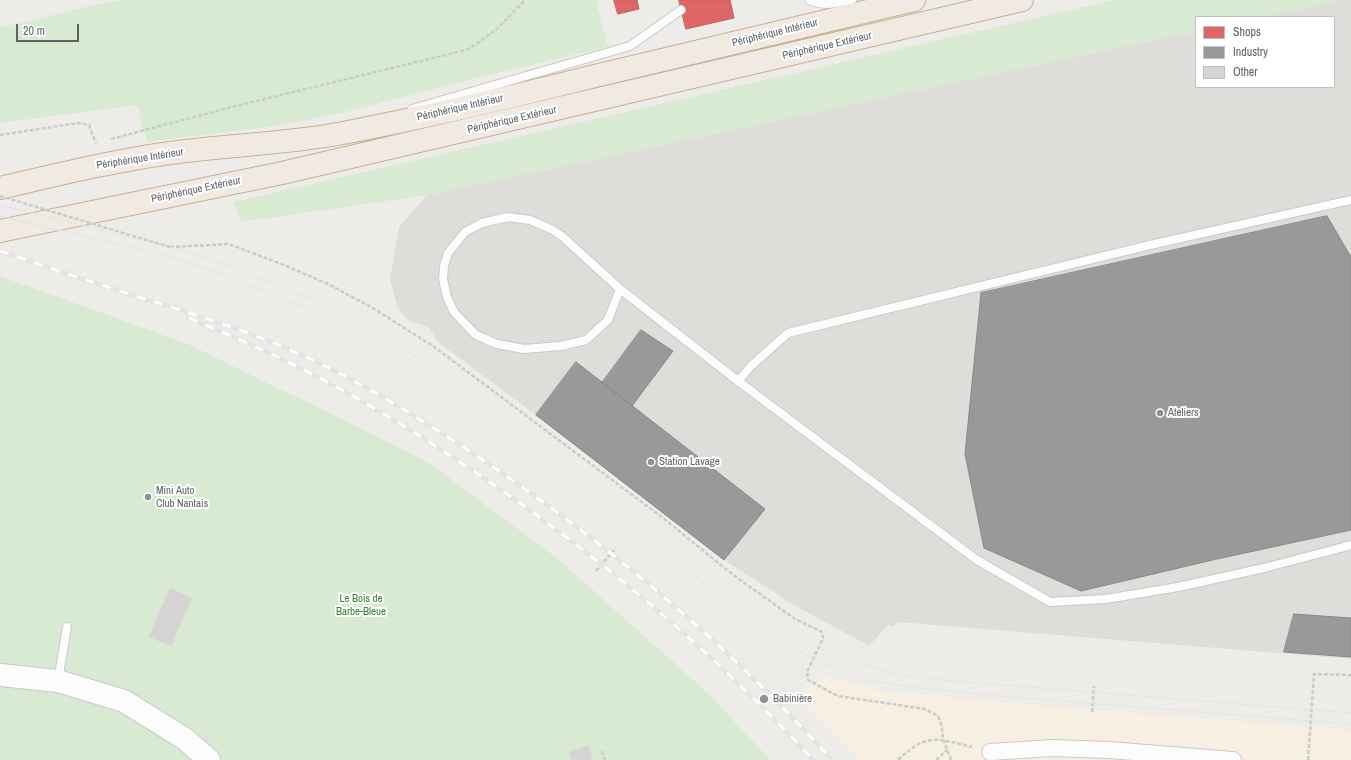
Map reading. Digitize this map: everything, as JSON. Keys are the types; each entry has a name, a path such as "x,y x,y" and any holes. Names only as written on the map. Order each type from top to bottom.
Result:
{"highway":[{"name":"Périphérique Intérieur","path":"0,188 136,158 180,152 286,142 340,134 465,108 914,0"},
{"name":"Périphérique Extérieur","path":"0,230 304,168 1022,0"}],"street":[{"path":"0,675 58,681 124,701 185,739 209,760"},
{"path":"990,752 1052,748 1109,750 1233,760"}],"lane":[{"path":"809,0 820,4 831,4 852,0"},
{"path":"340,134 404,112 630,46 681,10"},
{"path":"738,381 751,366 788,333 1142,247 1351,200"},
{"path":"620,289 608,320 586,340 561,346 524,349 497,344 476,335 465,325 454,312 447,297 443,279 444,266 448,253 465,232 482,223 508,217 530,220 553,230 620,289 738,381 977,560 1050,602 1106,599 1178,587 1350,547"},
{"path":"58,681 67,628"}],"path":[{"path":"111,139 232,107 466,50 482,42 525,0"},
{"path":"0,135 78,123 89,125 96,143 89,144"},
{"path":"0,196 170,247 229,244 328,284 371,306 445,355 663,518 732,574 794,619 822,632 823,638 807,672 808,680 838,696 925,709 938,716 942,727 943,739 951,760"},
{"path":"596,570 616,548"},
{"path":"1308,760 1314,674 1351,676"},
{"path":"1092,712 1094,686"},
{"path":"898,760 915,746 931,740 943,739 990,752"},
{"path":"936,760 947,750"},
{"path":"602,751 605,760"}],"shaded area":[{"path":"1342,0 1351,0 1351,659 898,622 893,627 889,624 869,646 794,605 724,560 536,415 439,343 428,327 409,321 398,309 390,280 399,227 427,195 1195,31 1195,88 1335,88 1335,16 1267,16"},
{"path":"823,676 882,691 1007,703 1351,730 1351,760 860,760 798,697"}],"green space":[{"path":"122,0 596,0 608,47 492,74 342,113 282,125 147,142 137,105 0,123 0,27"},
{"path":"1114,0 1342,0 1267,16 1195,16 1195,31 427,195 241,222 233,202"},
{"name":"Le Bois de Barbe-Bleue","path":"0,276 188,344 429,463 557,558 711,696 770,760 0,760"}],"building: Shops":[{"path":"614,0 637,0 639,9 618,14"},
{"path":"679,0 730,0 734,18 686,29"}],"building: Industry":[{"name":"Ateliers","path":"1327,216 1351,257 1351,530 1217,559 1081,591 984,548 965,454 981,293"},
{"path":"641,330 673,351 632,406 602,383"},
{"name":"Station Lavage","path":"576,362 765,509 724,560 536,415"},
{"path":"1294,614 1351,618 1351,657 1284,652"}],"building: Other":[{"path":"170,588 192,598 171,646 149,637"},
{"path":"589,746 593,760 571,760 569,752"}],"tram line":[{"path":"0,205 170,247 215,260 317,301 391,341 456,382 582,473 725,586 792,634 847,660 901,675 942,680 1351,713"},
{"path":"0,216 159,254 218,272 312,311 386,350 449,390 575,483 715,592 783,642 814,659 844,672 869,680 895,685 999,696 1351,724"}],"railway":[{"path":"0,251 106,287 203,317 262,338 342,374 400,407 508,477 607,550 655,589 746,672 790,715 832,760"},
{"path":"189,318 271,354 350,394 426,440 521,504 566,537 653,606 735,681 813,760"}],"place":[{"name":"Ateliers","path":"1160,413"},
{"name":"Station Lavage","path":"651,462"},
{"name":"Mini Auto Club Nantais","path":"148,497"},
{"name":"Babinière","path":"764,699"}]}
